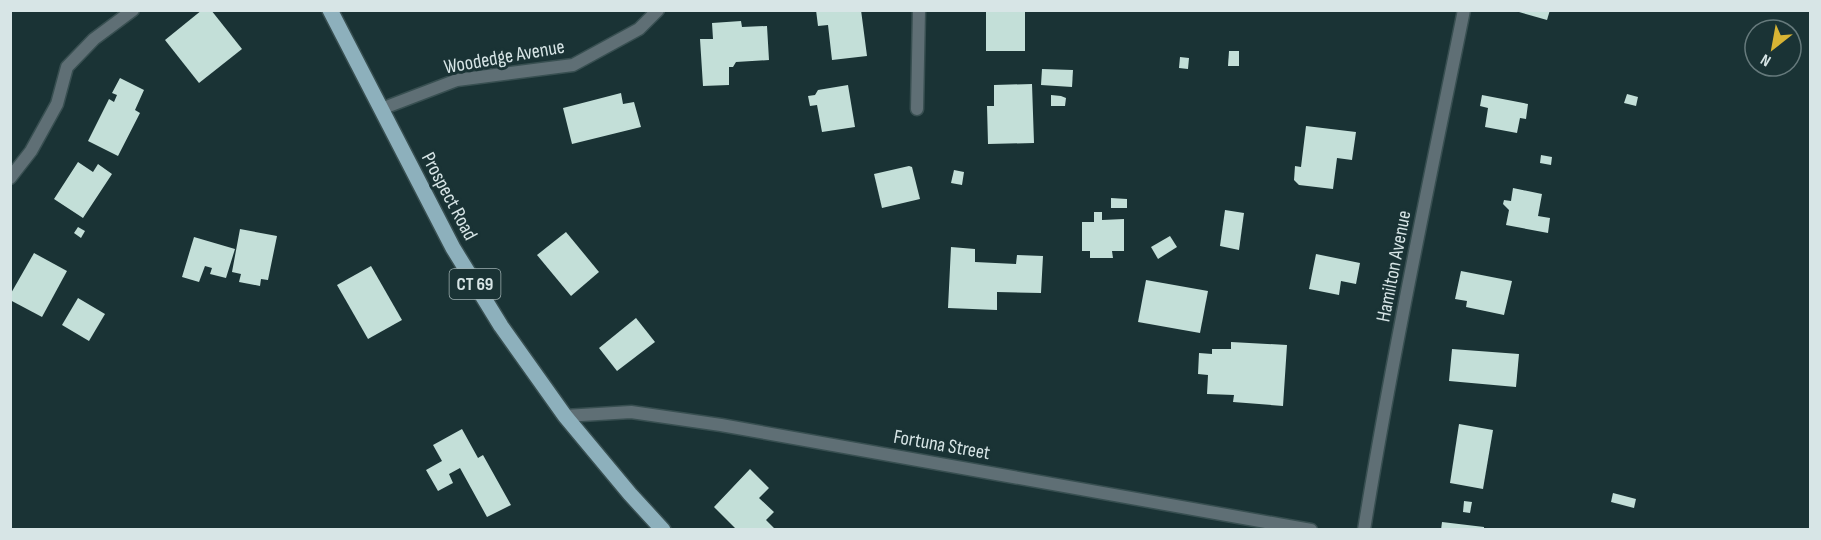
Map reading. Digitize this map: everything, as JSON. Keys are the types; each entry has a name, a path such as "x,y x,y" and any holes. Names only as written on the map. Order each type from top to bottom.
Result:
{"main road":[{"name":"Prospect Road","path":"330,10 453,249 501,326 565,416 663,530"}],"street":[{"path":"10,178 31,151 57,104 67,67 94,39 133,10"},
{"name":"Woodedge Avenue","path":"381,109 457,80 573,65 639,29 658,10"},
{"path":"917,109 919,10"},
{"name":"Hamilton Avenue","path":"1364,530 1411,274 1464,10"},
{"name":"Fortuna Street","path":"565,416 632,412 721,425 1311,530"}],"building":[{"path":"202,10 211,10 242,49 199,83 165,40"},
{"path":"816,10 861,10 867,56 832,60 828,25 818,26"},
{"path":"986,10 1025,10 1025,51 986,51"},
{"path":"1512,10 1550,10 1547,20"},
{"path":"741,21 742,27 767,26 769,60 736,62 733,67 729,67 729,85 703,86 700,39 713,39 712,23"},
{"path":"1229,51 1239,51 1239,66 1228,66"},
{"path":"1180,57 1189,58 1188,69 1179,68"},
{"path":"1042,69 1073,70 1072,87 1041,85"},
{"path":"120,78 144,90 135,110 140,113 118,156 88,141 109,99 114,102 117,95 112,93"},
{"path":"1032,84 1034,143 988,144 987,106 994,106 994,85"},
{"path":"848,85 855,127 822,132 817,105 810,106 808,96 815,95 818,90"},
{"path":"621,93 623,104 634,102 641,127 572,144 563,108"},
{"path":"1627,94 1638,97 1636,106 1624,103"},
{"path":"1051,95 1066,98 1065,106 1051,106"},
{"path":"1482,95 1528,104 1526,119 1520,118 1517,133 1485,127 1488,108 1480,106"},
{"path":"1306,126 1356,132 1352,160 1337,158 1333,189 1299,185 1294,180 1295,166 1301,167"},
{"path":"1541,155 1552,157 1551,165 1540,163"},
{"path":"78,162 93,172 98,164 112,174 83,218 54,199"},
{"path":"912,167 920,199 882,208 874,174"},
{"path":"954,170 964,172 962,185 951,183"},
{"path":"1513,188 1542,194 1538,216 1550,218 1548,233 1506,225 1509,210 1503,204 1504,200 1511,201"},
{"path":"1111,198 1127,199 1127,208 1111,208"},
{"path":"1225,210 1244,213 1239,250 1220,246"},
{"path":"1094,212 1102,212 1102,220 1124,219 1124,251 1112,251 1113,258 1090,258 1090,251 1082,251 1082,222 1094,222"},
{"path":"78,227 85,231 81,238 74,233"},
{"path":"240,229 277,236 268,280 261,279 260,286 239,282 241,274 232,272"},
{"path":"566,232 599,272 571,296 537,255"},
{"path":"1170,236 1177,247 1158,259 1151,247"},
{"path":"194,237 235,249 226,278 210,274 212,268 205,266 199,282 182,277"},
{"path":"951,247 975,249 975,262 1016,264 1017,255 1043,256 1041,293 997,292 997,310 948,308"},
{"path":"34,253 67,271 42,317 10,300 10,295"},
{"path":"1316,254 1360,263 1356,284 1341,281 1339,295 1309,289"},
{"path":"371,266 402,320 368,339 337,285"},
{"path":"1461,271 1512,281 1504,315 1466,307 1467,301 1455,299"},
{"path":"1146,280 1208,291 1200,333 1138,322"},
{"path":"78,298 105,314 89,341 62,325"},
{"path":"636,318 655,342 617,371 599,348"},
{"path":"1231,342 1287,345 1283,406 1233,402 1234,395 1207,394 1208,375 1198,374 1199,353 1212,354 1212,349 1231,349"},
{"path":"1452,349 1519,354 1516,387 1449,381"},
{"path":"1459,424 1493,430 1483,489 1450,483"},
{"path":"462,429 478,458 483,455 511,505 487,517 460,468 449,474 453,483 438,491 426,470 442,461 433,445"},
{"path":"750,469 769,488 759,498 774,512 766,520 776,530 737,530 714,507"},
{"path":"1613,493 1636,499 1634,508 1611,502"},
{"path":"1464,501 1472,502 1470,513 1463,512"},
{"path":"1442,522 1484,527 1484,530 1441,530"}]}
